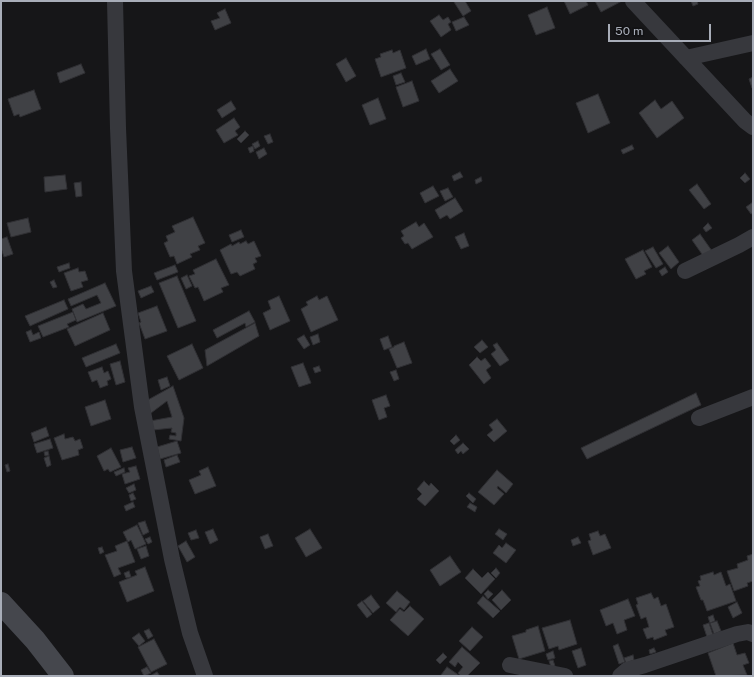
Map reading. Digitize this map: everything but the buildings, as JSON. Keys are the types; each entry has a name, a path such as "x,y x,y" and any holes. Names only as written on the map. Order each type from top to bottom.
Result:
{"main road":[{"path":"1,603 35,640 62,676"}],"street":[{"path":"116,1 118,128 124,271 142,407 172,559 190,633 205,676"},
{"path":"633,1 745,121 753,127"},
{"path":"686,58 753,43"},
{"path":"685,271 753,237"},
{"path":"699,418 753,397"},
{"path":"620,676 627,670 737,634 748,632 753,634"},
{"path":"510,665 565,676"}]}
